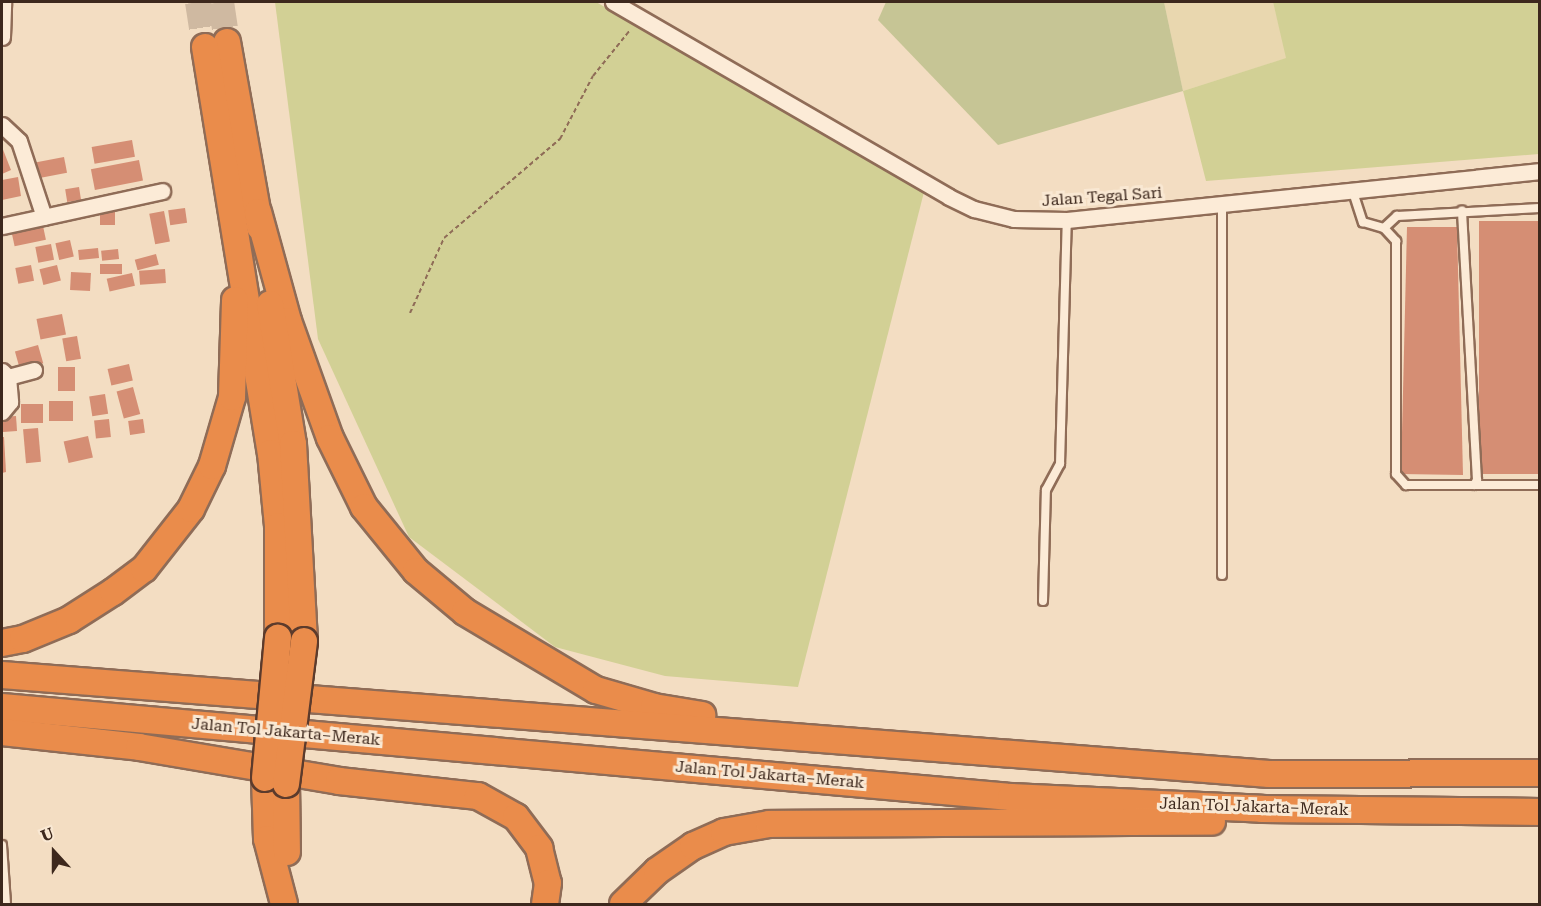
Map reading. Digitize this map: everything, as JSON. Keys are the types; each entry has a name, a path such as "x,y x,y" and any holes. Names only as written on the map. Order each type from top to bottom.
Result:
{"highway":[{"path":"2,643 23,639 69,620 144,569 191,509 212,466 232,397 236,330 232,225 216,44 288,321 330,438 364,507 416,571 465,612 537,657 596,690 654,707 722,718 1269,774"},
{"path":"258,212 293,444 304,641 276,781 267,839 284,904"},
{"path":"232,225 252,326 272,464 278,526 276,781 284,838 300,904"},
{"name":"Jalan Tol Jakarta–Merak","path":"2,675 1269,774 1537,773"},
{"name":"Jalan Tol Jakarta–Merak","path":"2,707 1011,796 1262,809 1538,812"},
{"path":"2,732 139,747 339,781 478,796 516,817 538,848 548,883 545,904"},
{"path":"1537,773 1538,812"},
{"path":"623,904 657,871 693,846 724,832 769,824 1207,823 1262,809"}],"street":[{"path":"2,37 3,2"},
{"name":"Jalan Tegal Sari","path":"613,2 950,197 1006,217 1067,220 1222,207 1539,171"},
{"path":"2,125 19,141 44,217"},
{"path":"2,226 162,191"},
{"path":"2,412 10,402 5,374 34,370"}],"lane":[{"path":"1353,192 1363,222 1384,228 1396,241 1396,474 1406,485 1539,485"},
{"path":"1222,207 1222,575"},
{"path":"1384,228 1397,216 1462,210 1539,208"},
{"path":"1462,210 1478,471 1474,485"},
{"path":"1043,601 1046,490 1060,464 1067,220"},
{"path":"2,845 6,904"}],"path":[{"path":"410,313 444,238 560,139 593,76 619,40 643,19"}],"shaded area":[{"path":"275,2 596,2 924,192 798,687 665,676 555,647 409,537 318,339"},
{"path":"886,2 1164,2 1183,91 998,145 878,20"},
{"path":"1164,2 1273,2 1287,58 1183,91"},
{"path":"1273,2 1539,2 1539,154 1206,181 1183,91 1286,58"}],"building":[{"path":"132,140 135,157 95,164 92,147"},
{"path":"2,147 11,170 2,174"},
{"path":"64,157 67,173 40,178 37,162"},
{"path":"139,160 143,181 95,190 91,169"},
{"path":"18,177 21,196 2,200 2,180"},
{"path":"79,187 81,200 67,202 65,189"},
{"path":"185,208 187,223 170,225 168,210"},
{"path":"164,211 170,241 155,244 149,214"},
{"path":"100,212 115,212 115,225 100,225"},
{"path":"1479,221 1540,221 1540,474 1479,474"},
{"path":"43,226 46,240 15,246 12,233"},
{"path":"1407,227 1457,227 1463,475 1401,474"},
{"path":"70,240 74,257 59,260 55,243"},
{"path":"51,244 54,260 38,263 35,247"},
{"path":"98,248 99,258 79,260 78,250"},
{"path":"118,249 119,259 102,261 101,251"},
{"path":"156,254 159,265 138,270 135,260"},
{"path":"100,264 122,264 122,274 100,274"},
{"path":"31,265 34,281 18,284 15,268"},
{"path":"57,265 61,281 43,285 40,269"},
{"path":"165,269 166,283 140,285 139,271"},
{"path":"71,272 91,273 90,291 70,290"},
{"path":"132,273 135,286 110,292 107,279"},
{"path":"62,314 66,335 40,340 36,319"},
{"path":"77,336 81,359 66,361 62,339"},
{"path":"38,345 43,363 20,370 15,352"},
{"path":"129,364 133,381 111,386 108,369"},
{"path":"58,367 75,367 75,391 58,391"},
{"path":"133,387 140,414 124,418 117,391"},
{"path":"105,394 108,414 92,416 89,397"},
{"path":"49,401 73,401 73,421 49,421"},
{"path":"21,404 43,404 43,423 21,423"},
{"path":"16,416 17,431 3,432 2,417"},
{"path":"109,419 111,437 96,438 94,421"},
{"path":"143,419 145,433 130,435 128,421"},
{"path":"38,428 41,462 26,463 23,429"},
{"path":"88,436 93,457 69,463 64,442"},
{"path":"2,437 4,437 6,472 2,473"}],"tunnel":[{"path":"198,2 205,47"},
{"path":"221,2 227,42"}]}
